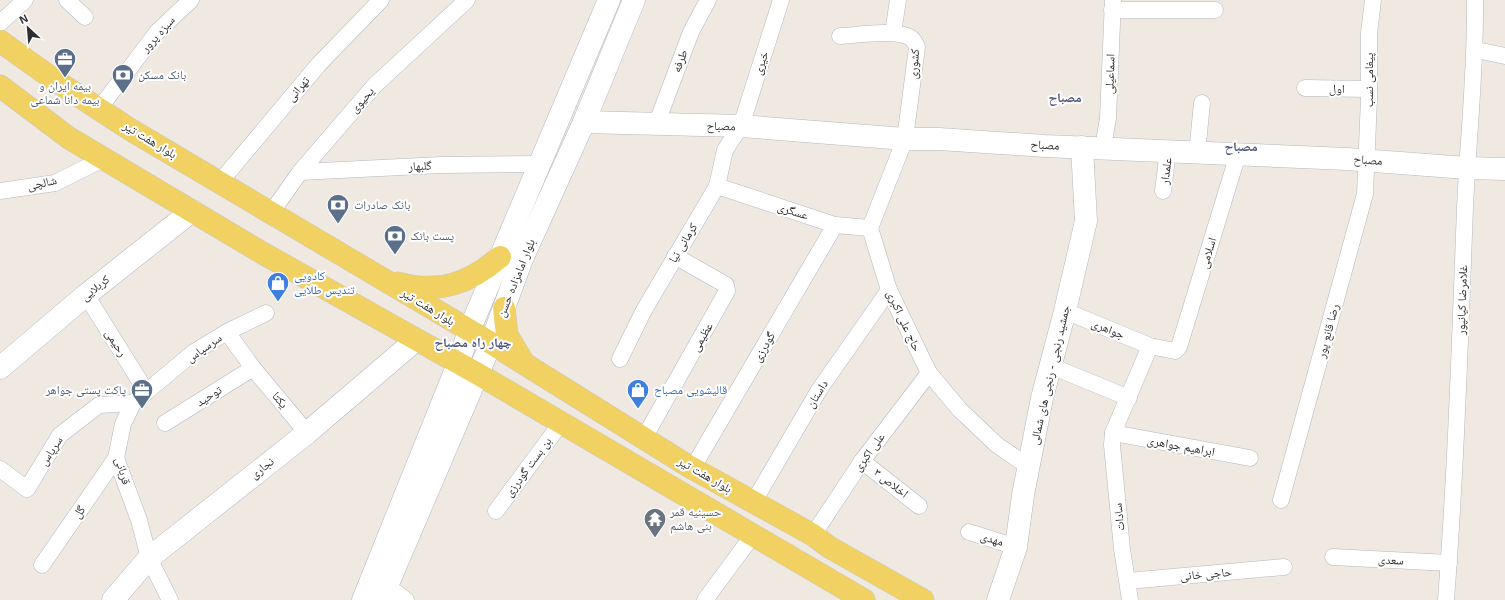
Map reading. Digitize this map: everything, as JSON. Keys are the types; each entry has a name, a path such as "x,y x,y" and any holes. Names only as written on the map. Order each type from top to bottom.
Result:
{"main road":[{"name":"بلوار هفت تیر","path":"0,41 53,79 99,109 491,343 692,469 923,600"},
{"path":"0,86 69,138 192,211 458,364 478,374 864,600"},
{"path":"382,279 428,289 446,286 482,272 500,257"},
{"path":"504,308 507,335 525,364"},
{"path":"814,571 828,570 836,565 836,559 821,541"},
{"path":"867,600 863,590 864,582 871,579 884,578"}],"street":[{"path":"0,23 25,0"},
{"path":"67,0 85,17"},
{"name":"سبزه پرور","path":"99,109 157,32 191,0"},
{"name":"تهرانی","path":"220,182 319,64 381,0"},
{"name":"یحیوی","path":"271,213 300,172 374,85 467,0"},
{"name":"بلوار امامزاده حسن","path":"363,600 458,364 469,331 609,0"},
{"name":"بلوار امامزاده حسن","path":"384,593 491,343 522,259 584,122 634,0"},
{"name":"طرفه","path":"656,125 691,32 708,0"},
{"name":"خیری","path":"741,126 781,0"},
{"path":"893,34 898,0"},
{"name":"پیغامی نسب","path":"1367,160 1369,33 1373,0"},
{"name":"غلامرضا کیانپور","path":"1446,600 1455,474 1467,168 1476,50 1475,0"},
{"path":"1112,5 1215,10"},
{"name":"اسماعیلی","path":"1103,148 1108,118 1112,5"},
{"name":"کشوری","path":"840,36 893,34 908,36 914,40 917,47 905,139"},
{"path":"1476,50 1505,56"},
{"name":"اول","path":"1306,88 1369,89"},
{"path":"1196,153 1202,103"},
{"name":"مصباح","path":"584,122 741,126 905,139 939,139 1196,153 1367,160 1467,168 1505,169"},
{"name":"کرمانی نیا","path":"620,360 643,312 717,186 725,150 741,126"},
{"path":"870,228 905,139"},
{"name":"جمشید رنجی - رنجی های شمالی","path":"998,600 1016,547 1042,398 1065,311 1086,221 1082,147"},
{"name":"علمدار","path":"1163,191 1168,151"},
{"name":"اسلامی","path":"1175,351 1179,347 1238,154"},
{"name":"شالچی","path":"5,190 55,183 104,158"},
{"name":"رضا قانع پور","path":"1282,500 1365,194 1367,160"},
{"name":"گلبهار","path":"300,172 441,165 540,164"},
{"name":"عسگری","path":"717,186 835,225 870,228"},
{"path":"0,202 5,190"},
{"name":"کربلایی","path":"0,368 86,295 192,211"},
{"name":"گودرزی","path":"692,469 835,225"},
{"name":"حاج علی اکبری","path":"870,228 889,290 928,373 960,410 998,445 1029,467"},
{"name":"عظیمی","path":"644,438 728,290 726,285 675,256"},
{"name":"داستان","path":"753,503 819,390 889,290"},
{"name":"رحیمی","path":"86,295 146,390"},
{"name":"جواهری","path":"1065,311 1150,346 1175,351"},
{"name":"سرسپاس","path":"146,390 194,352 227,332 266,313"},
{"name":"یکتا","path":"227,332 253,368 307,433"},
{"name":"نجاری","path":"113,600 149,558 307,433 416,340"},
{"path":"1113,433 1150,346"},
{"path":"1050,366 1129,398"},
{"name":"توحید","path":"165,423 253,368"},
{"name":"علی اکبری","path":"821,541 862,461 928,373"},
{"name":"قربانی","path":"146,390 134,403 123,424 116,458 139,520 149,558"},
{"name":"سرپاس","path":"0,469 27,489 60,435 99,405 134,403"},
{"name":"بن بست گودرزی","path":"496,511 560,423"},
{"name":"ابراهیم جواهری","path":"1113,433 1250,458"},
{"name":"سادات","path":"1113,433 1112,445 1122,549 1130,600"},
{"name":"گل","path":"42,565 116,458"},
{"name":"اخلاص ۳","path":"862,461 919,506"},
{"name":"مهدی","path":"968,532 1016,547"},
{"path":"705,600 753,535"},
{"name":"سعدی","path":"1333,557 1449,563"},
{"path":"149,558 170,600"},
{"name":"حاجی خانی","path":"1128,581 1284,567"},
{"path":"384,593 406,600"}],"place":[{"name":"بیمه ایران و بیمه دانا شماعی","path":"65,78"},
{"name":"بانک مسکن","path":"123,94"},
{"name":"بانک صادرات","path":"338,224"},
{"name":"پست بانک","path":"395,256"},
{"name":"کادویی تندیس طلایی","path":"278,302"},
{"name":"پاکت پستی جواهر","path":"142,410"},
{"name":"قالیشویی مصباح","path":"638,410"},
{"name":"حسینیه قمر بنی هاشم","path":"655,538"}],"district":[{"name":"مصباح","path":"1065,97"},
{"name":"مصباح","path":"1241,146"},
{"name":"چهار راه مصباح","path":"473,342"}]}
